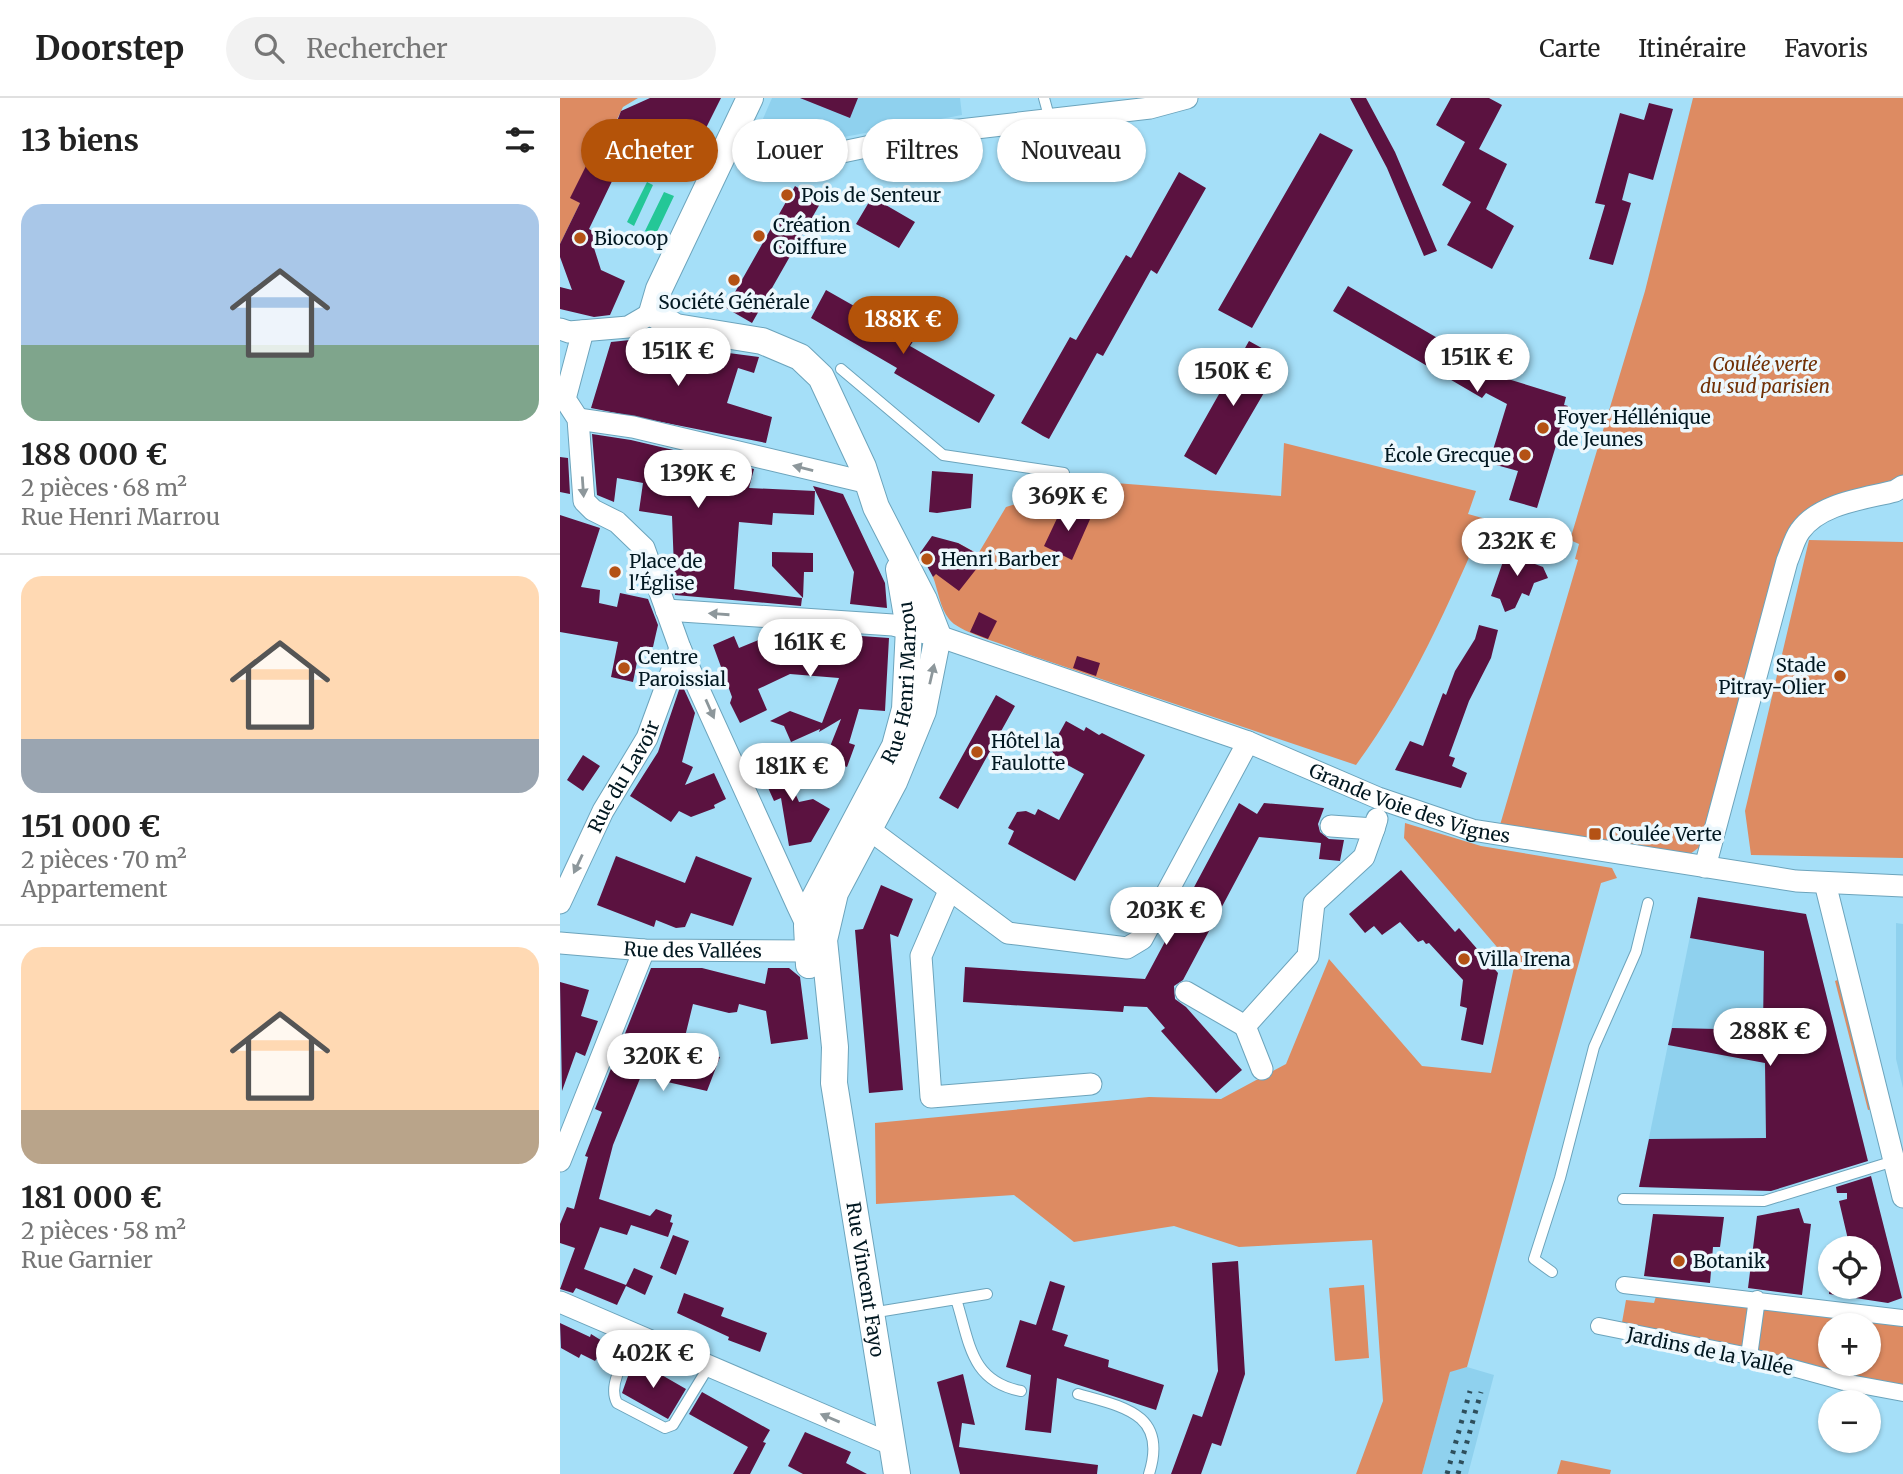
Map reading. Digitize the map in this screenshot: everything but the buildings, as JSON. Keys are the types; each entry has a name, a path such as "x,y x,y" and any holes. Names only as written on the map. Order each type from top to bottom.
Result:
{"street":[{"path":"560,330 628,327 652,313 659,289 750,98"},
{"path":"1059,119 1150,108 1187,98"},
{"path":"729,145 763,163 785,164 933,133 997,126"},
{"name":"Rue Henri Marrou","path":"652,313 676,327 762,341 790,352 810,364 821,377 894,547 924,600 937,636 936,658 923,711 870,830 813,939"},
{"path":"583,331 565,399 578,419 584,500 593,510 617,522 644,548 680,648 813,939"},
{"path":"578,419 633,427 869,484"},
{"path":"560,434 568,431 578,419"},
{"path":"1705,867 1787,561 1800,531 1816,516 1836,506 1895,491 1903,486"},
{"name":"Rue Henri Marrou","path":"813,939 813,901 895,746 905,709 909,628 894,547"},
{"name":"Grande Voie des Vignes","path":"666,610 909,628 1248,742 1382,800 1472,830 1825,883 1903,886"},
{"name":"Rue du Lavoir","path":"560,903 603,811 648,738 680,648"},
{"path":"870,830 1008,933 1127,948 1142,939 1248,742"},
{"path":"1245,1026 1308,956 1314,903 1364,857 1382,800"},
{"path":"1331,826 1374,829"},
{"path":"1825,883 1895,1136 1894,1161 1903,1197"},
{"path":"949,891 921,956 931,1097 1091,1084"},
{"name":"Rue des Vallées","path":"560,943 645,950 813,939"},
{"name":"Rue Vincent Fayo","path":"813,939 835,1047 834,1083 897,1474"},
{"path":"560,1161 645,950"},
{"path":"1186,992 1245,1026 1262,1069"},
{"path":"1624,1285 1757,1299 1831,1313"},
{"path":"1749,1356 1757,1299"},
{"path":"560,1302 893,1444"},
{"path":"1881,1318 1903,1318"},
{"name":"Jardins de la Vallée","path":"1599,1326 1749,1356 1844,1382 1903,1393"},
{"path":"1844,1382 1845,1376"}],"lane":[{"path":"1044,98 1051,119"},
{"path":"841,369 943,454 1064,473"},
{"path":"1552,1272 1534,1259 1560,1178 1594,1047 1636,952 1648,903"},
{"path":"1623,1199 1764,1201 1894,1161"},
{"path":"872,1313 987,1294"},
{"path":"956,1299 975,1359 986,1377 1001,1387 1021,1391"},
{"path":"639,1335 614,1385 613,1395 617,1402 665,1428 673,1425 709,1366"},
{"path":"1078,1394 1126,1408 1141,1417 1151,1432 1156,1453 1149,1474"}],"shaded area":[{"path":"772,98 960,98 962,115 940,119 862,119 862,134 848,136 848,119 763,119"},
{"path":"647,182 653,185 634,226 627,222"},
{"path":"664,192 674,196 655,236 645,231"},
{"path":"1698,897 1806,914 1867,1159 1776,1191 1639,1187"},
{"path":"1896,923 1903,924 1903,1088 1896,1059"},
{"path":"1467,1367 1494,1375 1468,1474 1422,1474 1450,1371"}],"green space":[{"path":"560,98 638,98 623,107 617,119 581,119 581,182 590,182 560,244"},
{"name":"Coulée verte du sud parisien","path":"1693,98 1903,98 1903,478 1896,483 1831,497 1812,506 1701,846 1690,854 1500,825 1578,560 1575,559 1579,544 1570,540 1645,291"},
{"path":"1284,443 1476,491 1468,514 1486,519 1412,676 1395,707 1356,765 984,638 954,624 943,610 933,577 958,543 978,554 1006,507 1058,491 1064,484 1064,479 1281,496"},
{"name":"Stade Pitray-Olier","path":"1809,540 1903,542 1903,858 1751,855 1745,811"},
{"path":"1405,823 1481,846 1612,868 1617,878 1601,883 1467,1367 1450,1372 1422,1474 1356,1474 1383,1401 1372,1240 1239,1247 1174,1226 1074,1242 1014,1195 876,1204 875,1123 1149,1097 1221,1099 1286,1064 1329,959 1422,1066 1491,1073 1514,967 1404,838"},
{"path":"1840,979 1874,1109 1868,1110 1835,981"},
{"path":"1364,1285 1369,1358 1335,1361 1329,1288"},
{"path":"1657,1293 1748,1303 1744,1351 1621,1328 1626,1300 1654,1303"},
{"path":"1763,1305 1833,1313 1818,1313 1818,1371 1793,1360 1758,1353"},
{"path":"1881,1322 1903,1326 1903,1389 1851,1379 1852,1376 1881,1376"},
{"path":"1561,1460 1611,1470 1610,1474 1557,1474"}],"railway":[{"path":"1447,1474 1470,1391"},
{"path":"1458,1474 1481,1392"}],"place":[{"name":"Pois de Senteur","path":"787,195"},
{"name":"Création Coiffure","path":"759,236"},
{"name":"Biocoop","path":"580,238"},
{"name":"Société Générale","path":"734,280"},
{"name":"Foyer Héllénique de Jeunes","path":"1543,428"},
{"name":"École Grecque","path":"1525,455"},
{"name":"Henri Barber","path":"927,559"},
{"name":"Place de l'Église","path":"615,572"},
{"name":"Centre Paroissial","path":"624,668"},
{"name":"Stade Pitray-Olier","path":"1840,676"},
{"name":"Hôtel la Faulotte","path":"977,752"},
{"name":"Coulée Verte","path":"1595,834"},
{"name":"Villa Irena","path":"1464,959"},
{"name":"Botanik","path":"1679,1261"}]}
